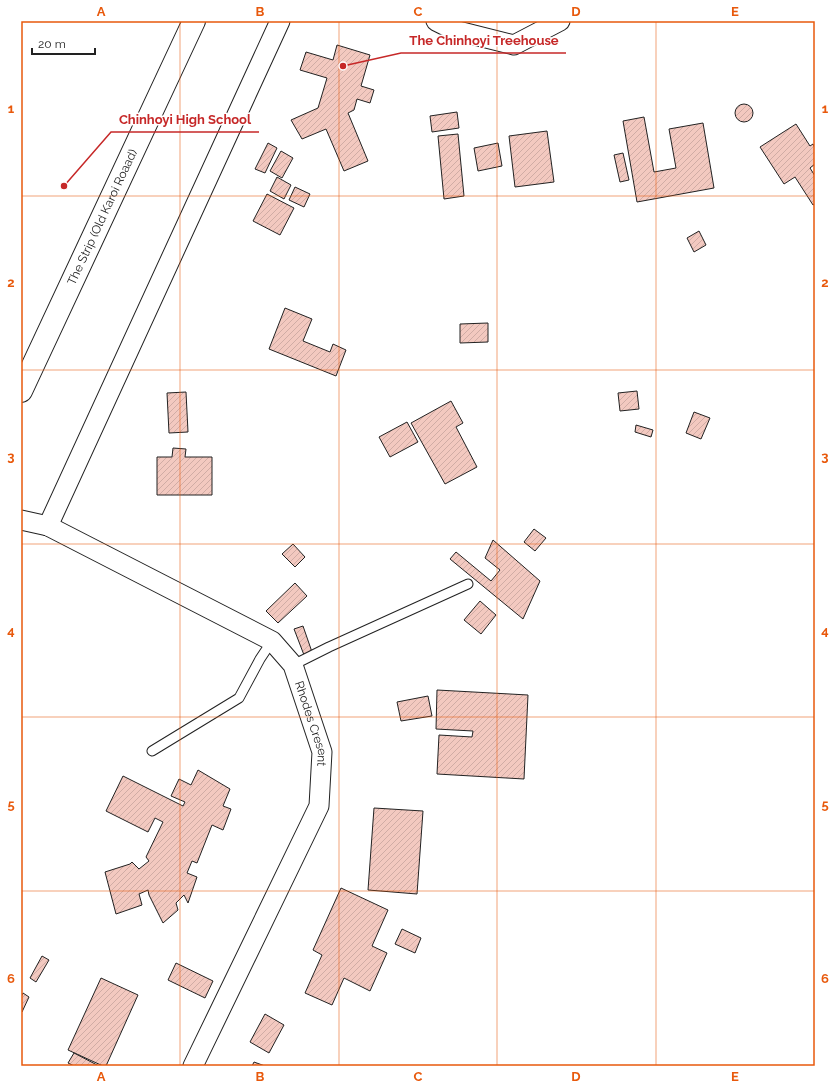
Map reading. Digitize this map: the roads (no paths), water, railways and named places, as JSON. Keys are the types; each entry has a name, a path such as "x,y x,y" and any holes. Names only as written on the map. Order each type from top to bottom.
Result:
{"street":[{"name":"The Strip (Old Karoi Roaad)","path":"21,391 194,21"},
{"path":"48,526 280,21"},
{"path":"436,21 454,30 514,45 560,21"},
{"name":"Rhodes Cresent","path":"21,520 48,526 272,641 293,665 322,752 319,806 193,1066"}],"lane":[{"path":"293,665 329,647 468,584"},
{"path":"152,751 238,698 272,641"}],"place":[{"name":"The Chinhoyi Treehouse","path":"343,66"},
{"name":"Chinhoyi High School","path":"64,186"}]}
